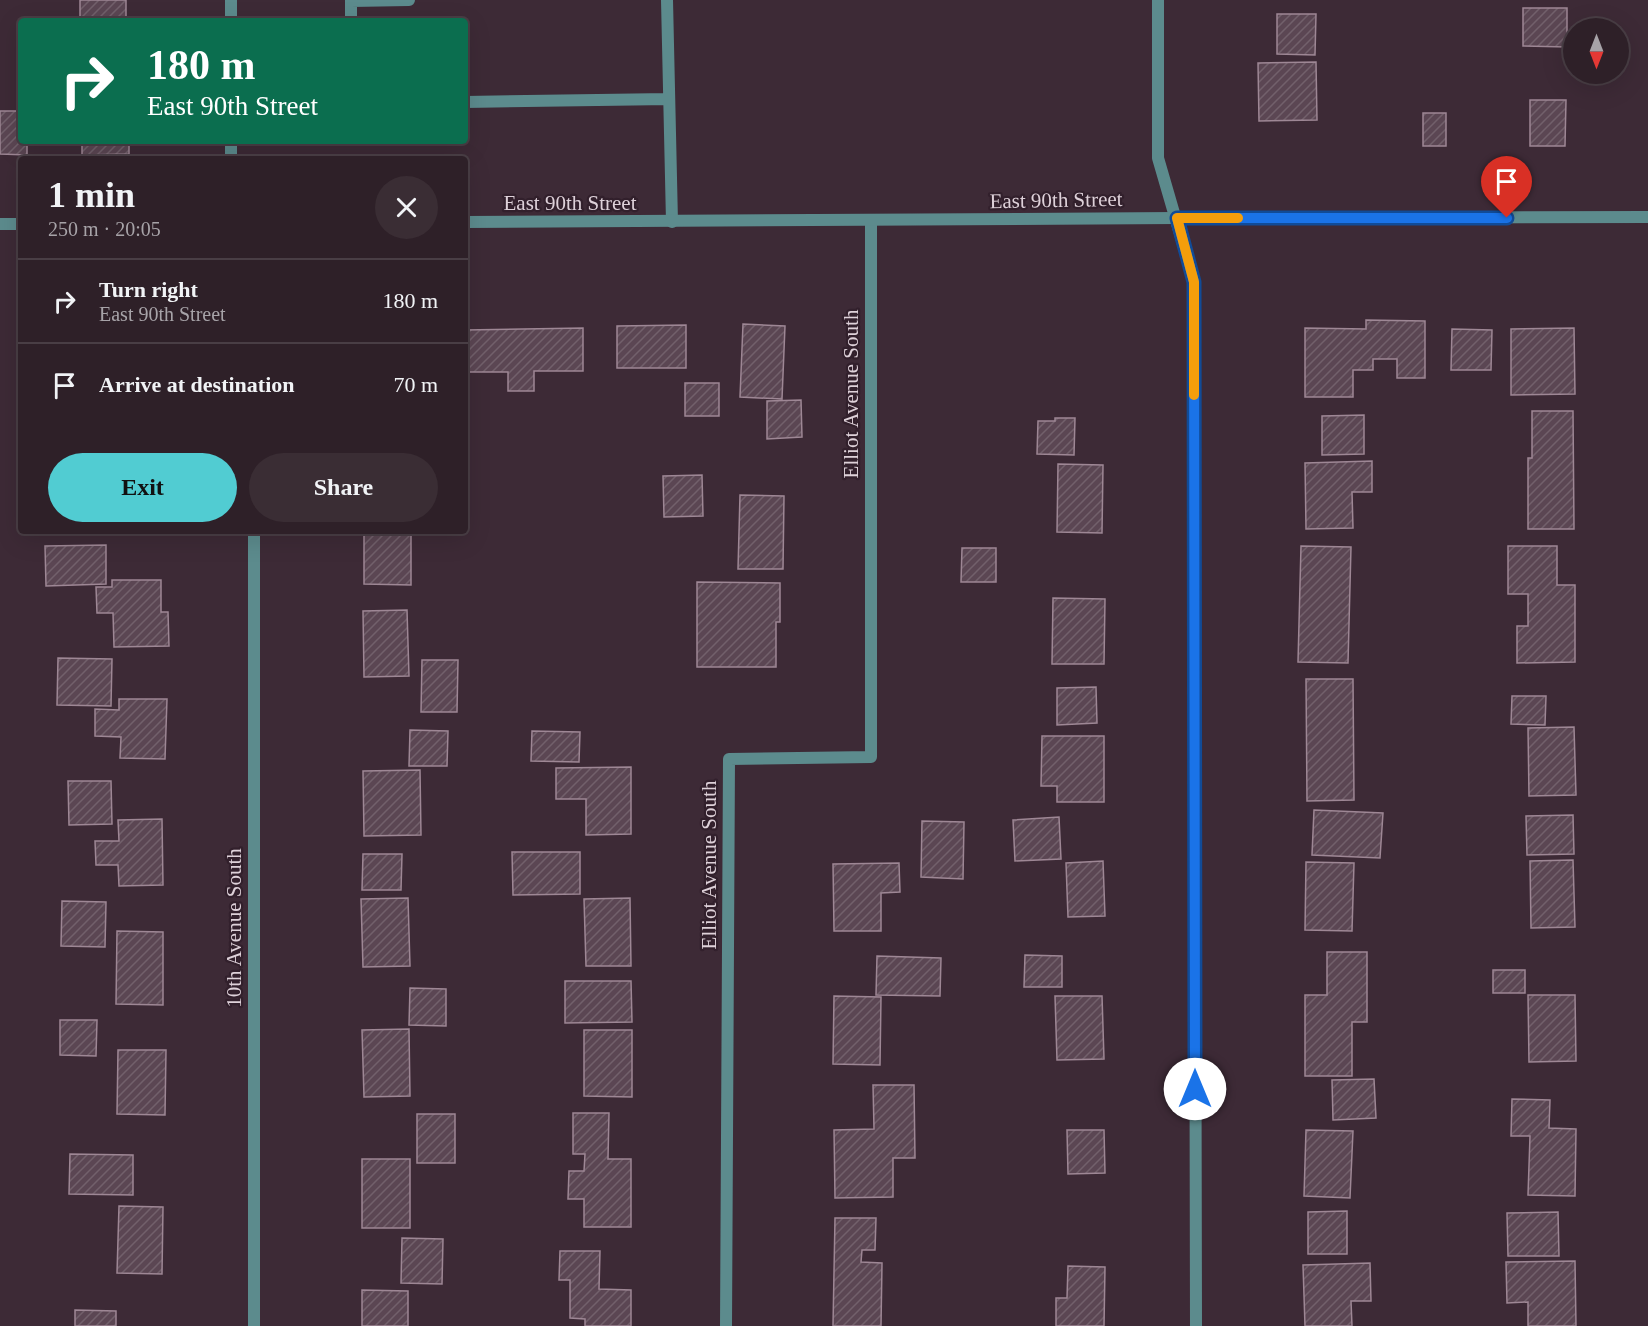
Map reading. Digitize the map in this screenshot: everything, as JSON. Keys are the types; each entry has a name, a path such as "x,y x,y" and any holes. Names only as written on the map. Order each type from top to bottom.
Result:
{"street":[{"path":"231,0 231,18"},
{"path":"351,18 351,1 410,0"},
{"path":"667,0 672,222"},
{"path":"1158,0 1158,158 1194,282 1196,1326"},
{"path":"468,102 669,99"},
{"name":"East 90th Street","path":"468,222 1648,217"},
{"name":"Elliot Avenue South","path":"726,1326 729,759 871,757 871,221"},
{"path":"0,224 18,224"},
{"name":"10th Avenue South","path":"254,534 254,1326"}],"building":[{"path":"80,0 126,0 126,18 80,18"},
{"path":"1523,8 1567,8 1567,18 1563,18 1563,47 1523,46"},
{"path":"1277,14 1316,14 1315,55 1277,54"},
{"path":"1316,62 1317,120 1259,121 1258,63"},
{"path":"1530,100 1566,100 1565,146 1530,146"},
{"path":"0,111 18,111 18,144 27,144 27,155 0,154"},
{"path":"1423,113 1446,113 1446,146 1423,146"},
{"path":"82,144 129,144 129,154 82,155"},
{"path":"1366,320 1425,321 1425,378 1397,378 1397,359 1373,359 1373,370 1353,370 1353,397 1305,397 1305,328 1366,329"},
{"path":"743,324 785,326 782,399 740,397"},
{"path":"686,325 686,368 617,368 617,326"},
{"path":"583,328 583,371 534,371 534,391 508,391 508,372 468,372 468,330"},
{"path":"1574,328 1575,394 1511,395 1511,329"},
{"path":"1452,329 1492,330 1491,370 1451,370"},
{"path":"685,383 719,383 719,416 685,416"},
{"path":"801,400 802,437 767,439 767,401"},
{"path":"1532,411 1573,411 1574,529 1528,529 1528,458 1532,458"},
{"path":"1364,415 1364,454 1322,455 1322,416"},
{"path":"1055,418 1075,418 1074,455 1037,454 1038,421 1055,421"},
{"path":"1372,461 1372,492 1352,492 1353,528 1306,529 1305,463"},
{"path":"1058,464 1103,465 1102,533 1057,532"},
{"path":"702,475 703,516 664,517 663,476"},
{"path":"740,495 784,496 783,569 738,569"},
{"path":"364,534 411,534 411,585 364,584"},
{"path":"106,545 106,584 46,586 45,546"},
{"path":"1301,546 1351,547 1348,663 1298,662"},
{"path":"1508,546 1557,546 1557,585 1575,585 1575,662 1517,663 1517,626 1528,626 1528,594 1508,594"},
{"path":"962,548 996,548 996,582 961,582"},
{"path":"112,580 161,580 161,612 168,612 169,646 114,647 113,613 97,613 96,587 112,587"},
{"path":"697,582 780,583 780,622 776,622 776,667 697,667"},
{"path":"1053,598 1105,599 1104,664 1052,664"},
{"path":"407,610 409,676 364,677 363,611"},
{"path":"58,658 112,659 111,706 57,705"},
{"path":"422,660 458,660 457,712 421,712"},
{"path":"1306,679 1353,679 1354,800 1307,801"},
{"path":"1096,687 1097,723 1057,725 1057,688"},
{"path":"1512,696 1546,696 1545,725 1511,724"},
{"path":"119,699 167,699 165,759 120,758 121,737 95,736 95,709 119,710"},
{"path":"1574,727 1576,795 1529,796 1528,728"},
{"path":"410,730 448,731 447,766 409,766"},
{"path":"532,731 580,732 579,762 531,761"},
{"path":"1042,736 1104,736 1104,802 1057,802 1057,786 1041,786"},
{"path":"631,767 631,834 586,835 586,799 556,799 556,768"},
{"path":"420,770 421,835 364,836 363,771"},
{"path":"68,781 111,781 112,824 69,825"},
{"path":"1314,810 1383,813 1380,858 1312,855"},
{"path":"1573,815 1574,854 1527,855 1526,816"},
{"path":"1059,817 1061,859 1015,861 1013,820"},
{"path":"162,819 163,885 119,886 118,865 96,865 95,841 119,841 118,820"},
{"path":"922,821 964,822 963,879 921,877"},
{"path":"512,852 580,852 580,894 513,895"},
{"path":"363,854 402,854 401,890 362,890"},
{"path":"1573,860 1575,927 1531,928 1530,861"},
{"path":"1103,861 1105,916 1068,917 1066,863"},
{"path":"1306,862 1354,863 1352,931 1305,930"},
{"path":"899,863 900,892 881,893 881,931 834,931 833,864"},
{"path":"408,898 410,966 363,967 361,899"},
{"path":"630,898 631,966 586,966 584,899"},
{"path":"62,901 106,902 105,947 61,946"},
{"path":"117,931 163,932 163,1005 116,1004"},
{"path":"1327,952 1367,952 1367,1022 1352,1022 1352,1076 1305,1076 1305,995 1327,995"},
{"path":"1025,955 1062,956 1062,987 1024,987"},
{"path":"877,956 941,958 940,996 876,995"},
{"path":"1493,970 1525,970 1525,993 1493,993"},
{"path":"565,981 631,981 632,1022 565,1023"},
{"path":"410,988 446,989 446,1026 409,1025"},
{"path":"1528,995 1575,995 1576,1061 1529,1062"},
{"path":"834,996 881,997 880,1065 833,1064"},
{"path":"1055,996 1102,996 1104,1059 1057,1060"},
{"path":"60,1020 97,1020 96,1056 60,1055"},
{"path":"409,1029 410,1096 364,1097 362,1030"},
{"path":"584,1030 632,1030 632,1097 584,1096"},
{"path":"118,1050 166,1050 165,1115 117,1114"},
{"path":"1374,1079 1376,1118 1333,1120 1332,1080"},
{"path":"873,1085 914,1085 915,1158 893,1158 893,1197 835,1198 834,1130 874,1129"},
{"path":"1512,1099 1550,1100 1549,1128 1576,1129 1575,1196 1528,1195 1530,1136 1511,1136"},
{"path":"573,1113 609,1113 608,1159 631,1159 631,1227 584,1227 584,1199 568,1199 569,1171 584,1171 585,1154 573,1154"},
{"path":"417,1114 455,1114 455,1163 417,1163"},
{"path":"1067,1130 1104,1130 1105,1173 1068,1174"},
{"path":"1306,1130 1353,1131 1350,1198 1304,1196"},
{"path":"70,1154 133,1155 133,1195 69,1194"},
{"path":"362,1159 410,1159 410,1228 362,1228"},
{"path":"119,1206 163,1207 162,1274 117,1273"},
{"path":"1347,1211 1347,1254 1308,1254 1308,1212"},
{"path":"1558,1212 1559,1256 1508,1256 1507,1213"},
{"path":"835,1218 876,1218 875,1250 862,1250 861,1262 882,1263 881,1326 833,1326"},
{"path":"402,1238 443,1239 442,1284 401,1283"},
{"path":"560,1251 600,1251 599,1289 631,1290 631,1326 585,1326 585,1319 570,1318 570,1280 559,1280"},
{"path":"1575,1261 1576,1326 1528,1326 1528,1302 1507,1303 1506,1262"},
{"path":"1370,1263 1371,1301 1351,1301 1352,1326 1305,1326 1303,1265"},
{"path":"1068,1266 1105,1267 1104,1326 1056,1326 1056,1298 1067,1298"},
{"path":"362,1290 408,1291 408,1326 362,1326"},
{"path":"75,1310 116,1311 116,1326 75,1326"}],"slow traffic":[{"path":"1194,395 1194,282 1177,218 1238,218"}],"route":[{"path":"1195,1089 1194,282 1177,218 1507,218"}]}
